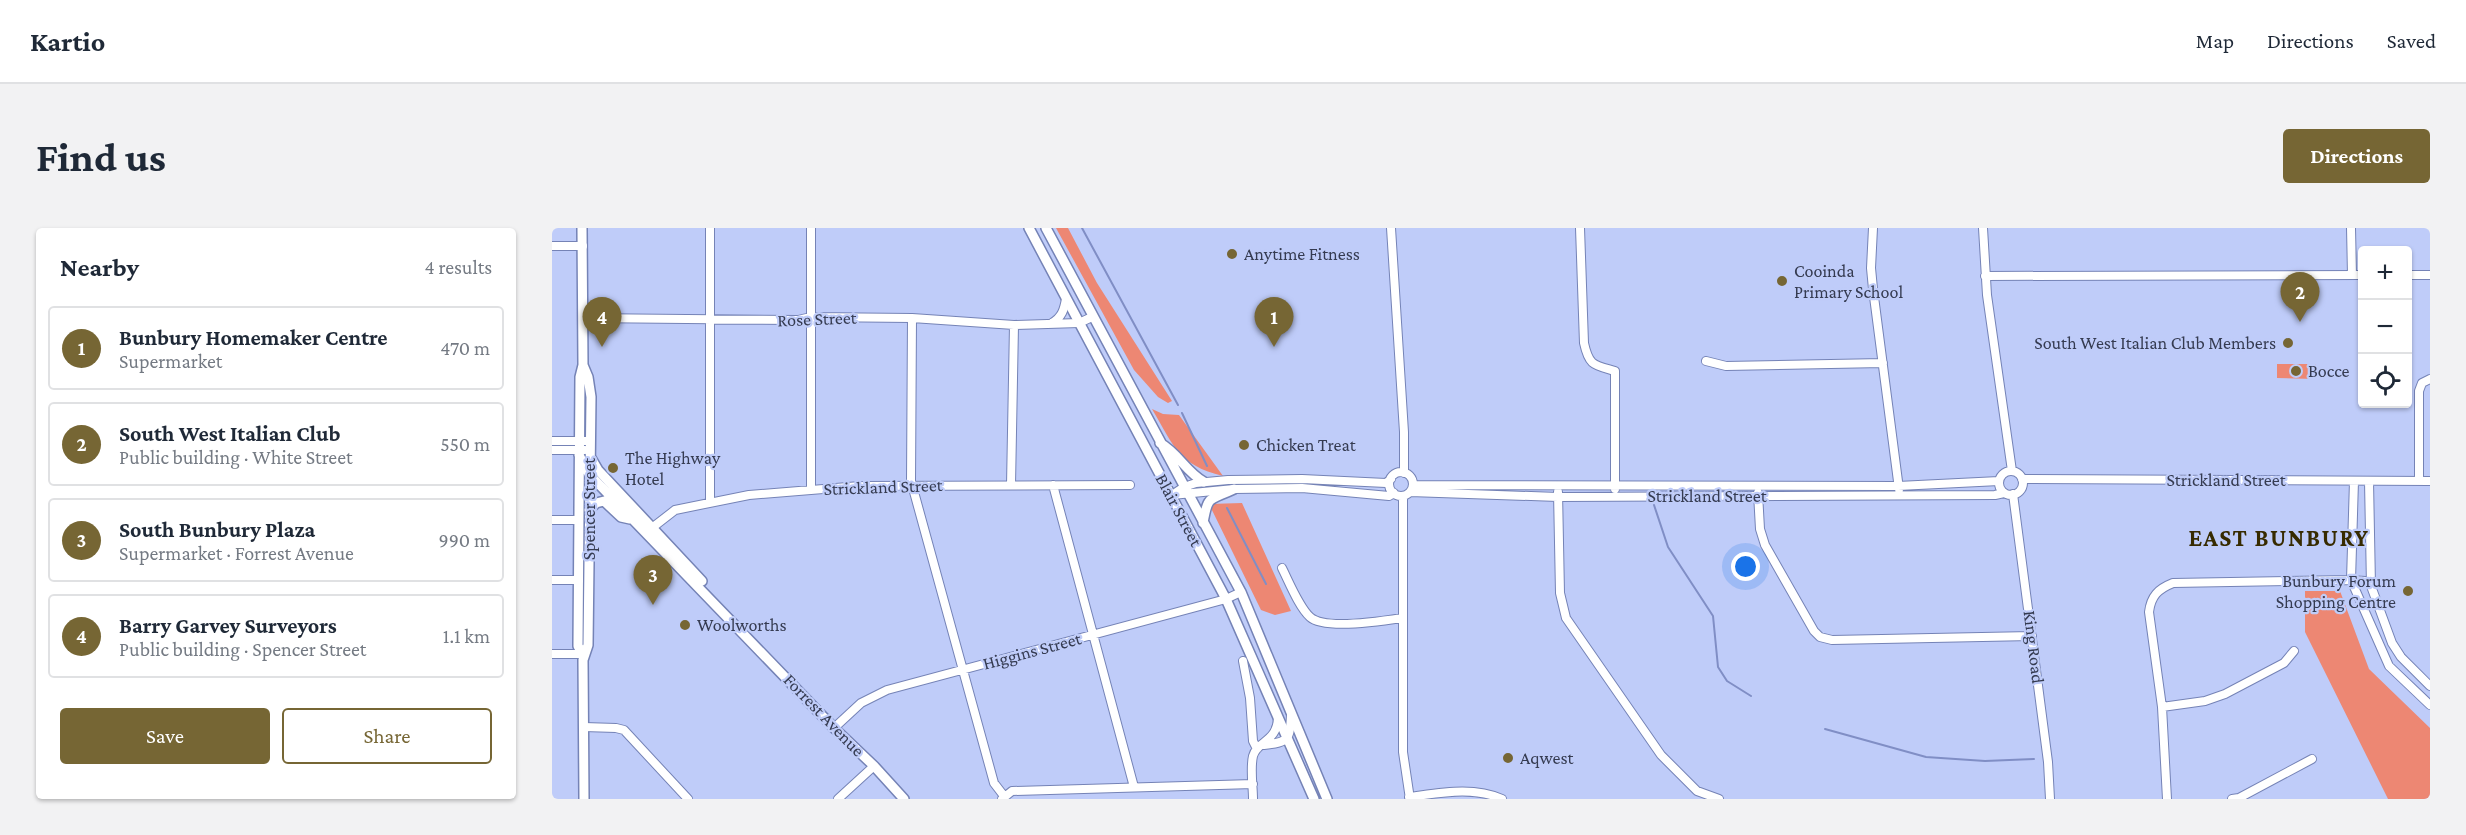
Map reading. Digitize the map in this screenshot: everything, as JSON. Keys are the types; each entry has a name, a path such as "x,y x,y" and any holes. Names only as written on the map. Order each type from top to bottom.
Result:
{"main road":[{"name":"Spencer Street","path":"582,228 583,365 580,377 578,646 583,654"},
{"name":"Blair Street","path":"1029,228 1226,599 1314,799"},
{"name":"Blair Street","path":"1046,228 1241,592 1327,799"},
{"name":"Spencer Street","path":"583,365 588,376 591,398 588,645 583,654 584,799"},
{"path":"1161,443 1172,449 1196,477 1204,482"},
{"name":"Forrest Avenue","path":"579,449 589,474 633,520 650,530"},
{"name":"Forrest Avenue","path":"590,449 594,466 650,530 723,604 744,632 904,799"},
{"path":"1203,523 1207,504 1215,497 1234,489"},
{"path":"589,510 596,503 604,501 621,517 633,520"}],"street":[{"path":"710,228 710,501"},
{"path":"811,228 811,490"},
{"path":"1391,228 1404,432 1404,473"},
{"path":"1580,228 1584,344 1588,359 1594,365 1615,371 1616,496"},
{"path":"1873,228 1871,268 1899,490"},
{"path":"1983,228 1985,276 2012,471"},
{"path":"2351,228 2352,274"},
{"path":"552,246 583,246"},
{"path":"1985,276 2358,275"},
{"path":"2412,275 2430,276"},
{"path":"1050,324 1059,319 1064,311 1066,299"},
{"name":"Rose Street","path":"583,318 710,320 798,320 811,317 912,318 1014,325 1079,323 1092,317"},
{"path":"912,318 910,481 913,485 994,783 1003,798 1012,791 1253,784"},
{"path":"1011,485 1014,325"},
{"path":"1706,361 1726,366 1883,363"},
{"path":"2419,481 2419,391 2422,383 2430,380"},
{"path":"552,441 579,449"},
{"path":"552,450 590,449"},
{"path":"2012,471 2022,480 2021,489 2013,494 2004,493 1999,481 2002,475 2012,471"},
{"path":"1172,495 1204,482 1302,479 1386,483 1398,473 1411,477 1402,618 1403,752 1410,798 1448,792 1471,792 1502,799"},
{"path":"1391,479 1390,485 1394,493"},
{"name":"Strickland Street","path":"2022,480 2430,481"},
{"name":"Strickland Street","path":"1409,491 1558,497 1758,496 1899,490 1999,481"},
{"path":"2354,481 2351,580 2389,666 2430,705"},
{"path":"2369,481 2371,586 2401,657 2430,686"},
{"name":"Strickland Street","path":"650,530 675,510 710,501 749,495 913,485 1130,485"},
{"path":"1053,485 1134,787"},
{"name":"Strickland Street","path":"1409,491 1615,486 1757,486 1995,495 2004,493"},
{"path":"1757,486 1760,529 1764,545 1814,631 1820,637 1832,640 2032,636"},
{"path":"1558,487 1560,593 1566,618 1662,755 1697,791 1719,799"},
{"path":"1186,491 1302,488 1389,496 1409,491"},
{"name":"King Road","path":"2013,494 2048,762 2050,799"},
{"path":"552,520 579,520"},
{"path":"2351,580 2364,576 2370,559"},
{"path":"1282,568 1307,614 1315,621 1362,623 1402,618"},
{"path":"552,580 579,580"},
{"path":"2167,799 2162,707 2149,612 2151,599 2161,588 2173,583 2351,580 2365,581 2371,586"},
{"name":"Higgins Street","path":"834,728 873,696 964,669 1226,599 1241,592"},
{"path":"2359,599 2377,604"},
{"path":"2377,604 2373,615 2374,622 2389,666"},
{"path":"2162,707 2205,701 2224,694 2284,663 2294,651"},
{"path":"552,654 583,654"},
{"path":"1243,661 1250,698 1253,741 1257,750 1253,799"},
{"path":"2420,695 2430,695"},
{"path":"1257,750 1287,739 1290,733 1291,715"},
{"path":"1257,750 1270,739 1278,726 1278,718"},
{"path":"584,727 624,730 688,799"},
{"path":"2232,799 2312,759"},
{"path":"838,799 874,766"}],"shaded area":[{"path":"1056,228 1068,228 1097,283 1172,401 1168,403 1158,397 1134,370"},
{"name":"Bocce","path":"2277,364 2316,364 2315,379 2277,378"},
{"path":"1152,409 1163,414 1179,415 1223,476 1196,466 1187,460 1172,444"},
{"path":"1242,503 1291,611 1275,615 1261,610 1209,504"},
{"path":"2305,591 2340,591 2369,669 2430,728 2430,799 2388,799 2305,632"}],"waterway":[{"path":"1082,228 1178,405"},
{"path":"1182,413 1207,466"},
{"path":"1654,505 1668,547 1713,616 1718,667 1727,681 1751,696"},
{"path":"1227,508 1266,584"},
{"path":"1825,729 1926,757 1985,761 2034,759"}],"place":[{"name":"Anytime Fitness","path":"1232,254"},
{"name":"Cooinda Primary School","path":"1782,281"},
{"name":"South West Italian Club","path":"2300,322"},
{"name":"South West Italian Club Members","path":"2288,343"},
{"name":"Barry Garvey Surveyors","path":"602,347"},
{"name":"Bunbury Homemaker Centre","path":"1274,347"},
{"name":"Bocce","path":"2296,371"},
{"name":"Chicken Treat","path":"1244,445"},
{"name":"The Highway Hotel","path":"613,468"},
{"name":"Bunbury Forum Shopping Centre","path":"2408,591"},
{"name":"South Bunbury Plaza","path":"653,605"},
{"name":"Woolworths","path":"685,625"},
{"name":"Aqwest","path":"1508,758"}],"district":[{"name":"EAST BUNBURY","path":"2279,538"}]}
